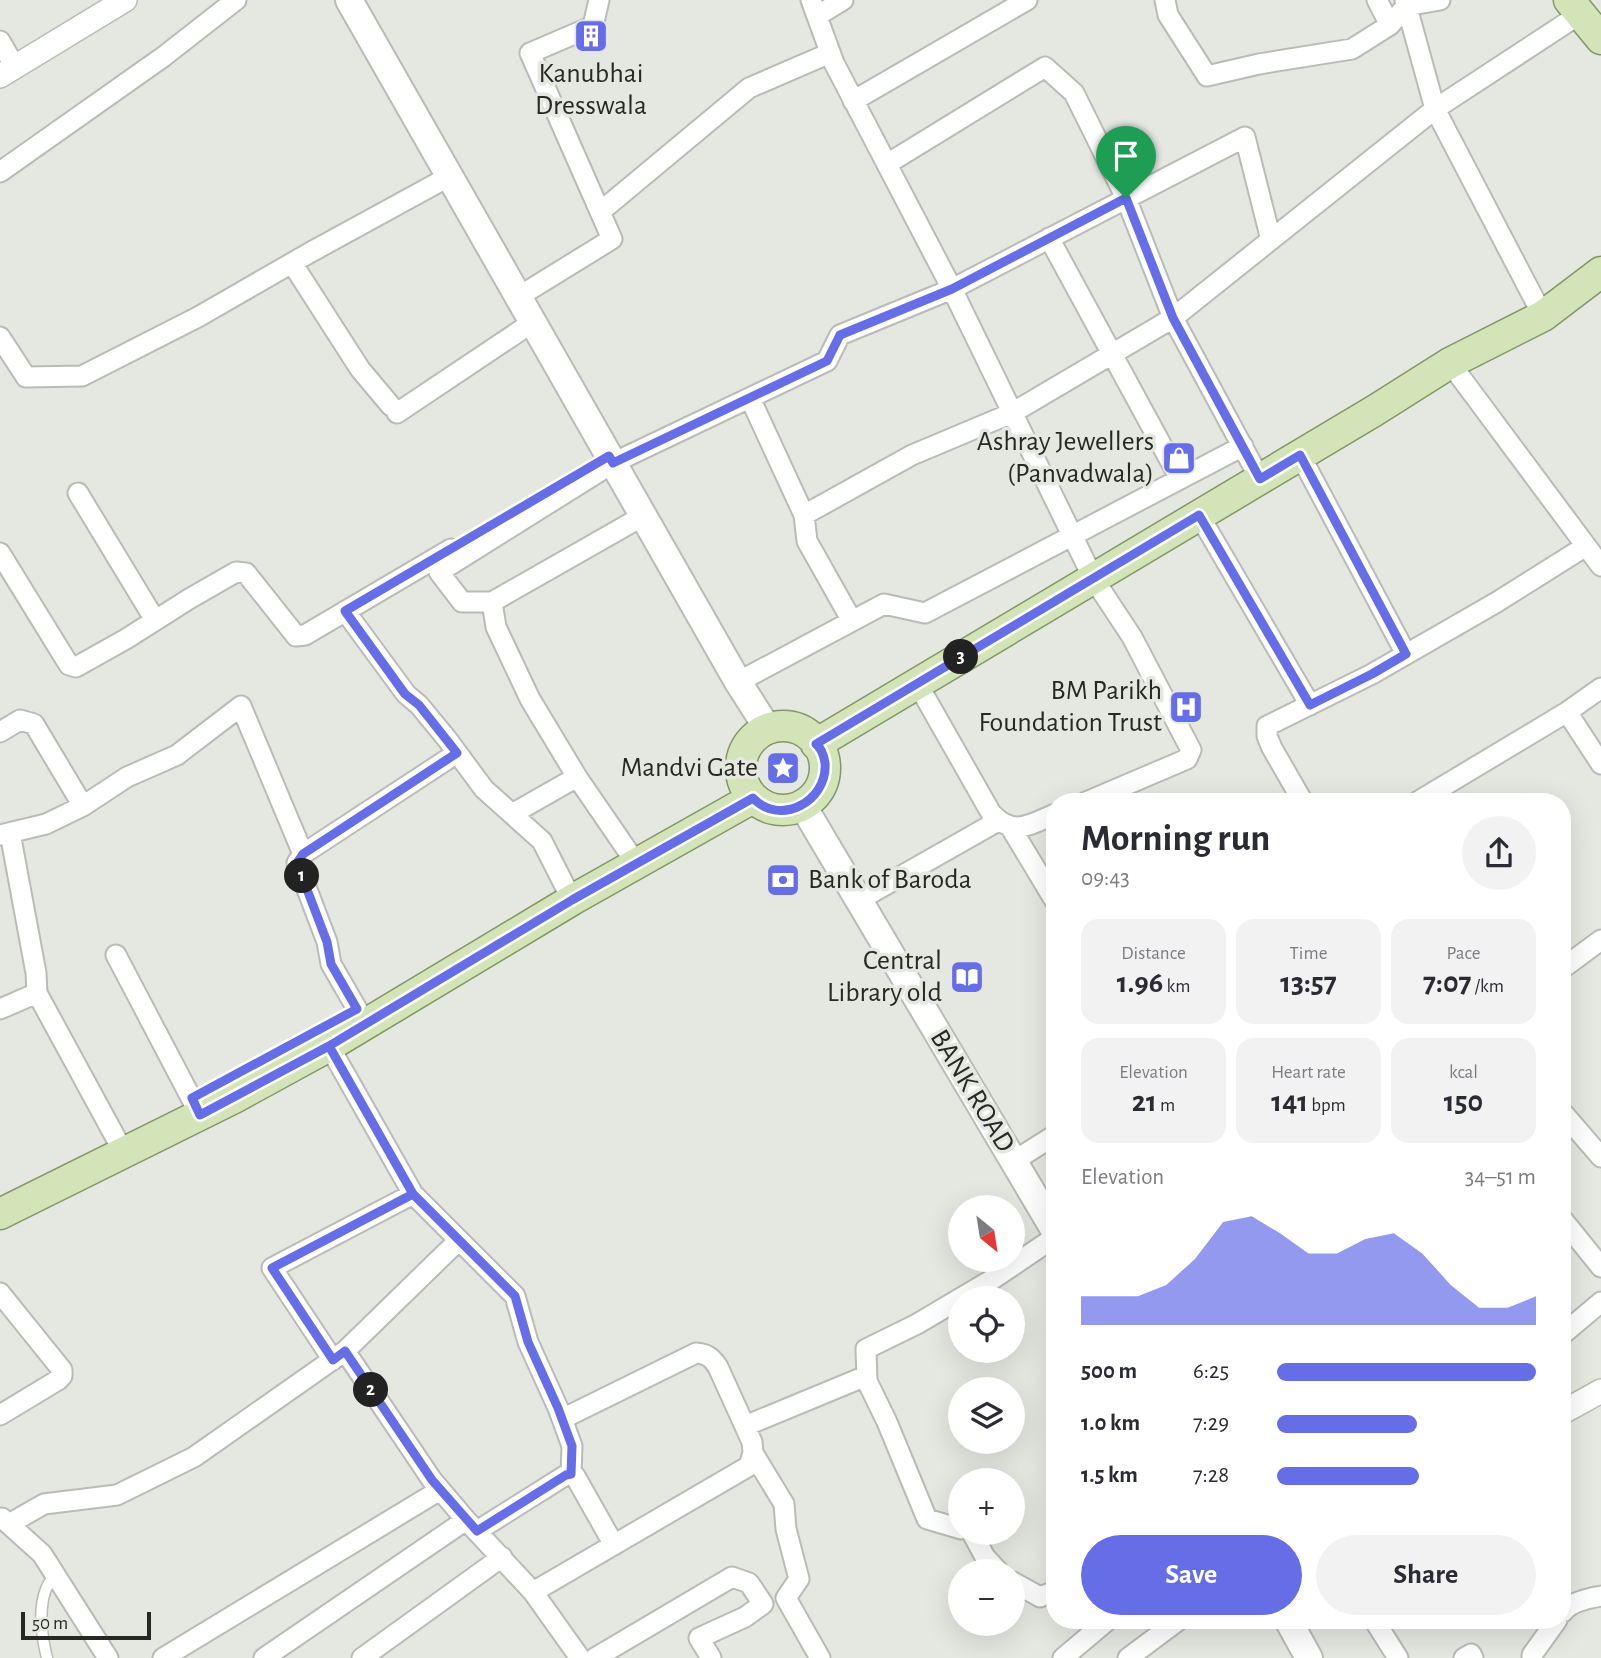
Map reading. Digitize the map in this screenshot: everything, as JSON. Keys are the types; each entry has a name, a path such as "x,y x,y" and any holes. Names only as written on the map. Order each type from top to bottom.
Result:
{"main road":[{"path":"349,0 738,682 768,729"},
{"path":"816,744 1450,363 1543,316 1601,272"},
{"path":"791,726 803,730 820,748 825,760 825,774 821,787 803,806 776,810 759,805 741,775 740,764 748,743 768,729 791,726"},
{"path":"196,1107 357,1009 749,791"},
{"name":"BANK ROAD","path":"803,806 1046,1216"},
{"path":"0,1214 120,1146 196,1107 329,1046 568,893"},
{"path":"0,1198 120,1146"},
{"path":"1293,1629 1308,1657"}],"street":[{"path":"0,41 8,72 125,0"},
{"path":"0,172 163,57 236,0"},
{"path":"518,297 612,239 530,53 593,26 599,0"},
{"path":"843,0 814,8 830,53 952,289 1093,579 1132,638 1191,750 1187,759 1107,793"},
{"path":"853,101 1027,0"},
{"path":"1165,0 1168,15 1207,76 1259,64 1352,49 1390,25 1405,3"},
{"path":"1377,0 1390,25"},
{"path":"1405,3 1440,0"},
{"path":"1405,3 1435,109 1543,316"},
{"path":"804,515 912,456 1013,413 1173,318 1435,109 1588,19"},
{"path":"600,212 750,88 830,53"},
{"path":"887,164 1045,67 1074,93 1126,198 1173,318 1260,479"},
{"path":"0,553 69,665 76,667 236,572 246,573 296,636 305,635 611,460 827,361 840,335 952,289 1245,137 1270,240"},
{"path":"0,337 26,377 82,376 198,317 450,176"},
{"path":"1049,238 1180,479"},
{"path":"292,263 360,369 394,410 533,322"},
{"path":"1450,363 1601,566"},
{"path":"750,398 804,515 807,541 852,621"},
{"path":"738,682 884,604 925,613 1243,446"},
{"path":"1300,455 1406,654"},
{"path":"611,460 439,572 462,602 492,602 643,516"},
{"path":"78,493 155,620"},
{"path":"1199,515 1310,705"},
{"path":"1298,793 1269,742 1267,726 1372,674 1497,602 1586,546"},
{"path":"492,602 496,626 530,699 576,776 631,856"},
{"path":"345,611 405,694 419,705 484,789 542,842 568,893"},
{"path":"917,683 991,813 1005,824 1046,887"},
{"path":"1432,793 1567,712 1601,688"},
{"path":"120,1146 37,993 36,973 5,834 46,824 83,806 127,777 177,755 241,706 303,854"},
{"path":"1567,712 1601,764"},
{"path":"0,732 20,720 34,724 83,806"},
{"path":"357,1009 331,964 327,942 297,863 303,854 457,753"},
{"path":"512,814 576,776"},
{"path":"859,900 1005,824 1030,825 1046,818"},
{"path":"1571,962 1601,940"},
{"path":"116,955 196,1107"},
{"path":"0,1009 37,993"},
{"path":"329,1046 413,1194 515,1296 528,1342 572,1446 571,1474"},
{"path":"1571,1122 1601,1157"},
{"path":"1014,1161 1046,1141"},
{"path":"413,1194 272,1268 432,1480 533,1592 580,1658"},
{"path":"1571,1230 1601,1267"},
{"path":"108,1658 42,1555 5,1520 44,1504 117,1495 194,1457 339,1355 459,1240"},
{"path":"948,1525 927,1519 867,1381 866,1349 917,1324 993,1279 1046,1243"},
{"path":"0,1293 62,1370 62,1376 0,1415"},
{"path":"1571,1327 1601,1302"},
{"path":"533,1592 749,1466 753,1453 752,1442 718,1367 712,1358 705,1354 696,1353 562,1419"},
{"path":"745,1426 866,1377"},
{"path":"1571,1408 1601,1391"},
{"path":"753,1453 784,1504 786,1529 799,1579 786,1598 820,1658"},
{"path":"264,1658 472,1526 566,1475 575,1476 614,1545"},
{"path":"163,1658 440,1490"},
{"path":"362,1658 502,1557"},
{"path":"596,1658 732,1577 749,1583 763,1604 745,1617 699,1638 711,1658"},
{"path":"1025,1589 1040,1597 1046,1595"},
{"path":"1571,1605 1601,1596"},
{"path":"1063,1658 1097,1629"},
{"path":"1128,1658 1167,1629"},
{"path":"1380,1629 1398,1658"},
{"path":"1536,1655 1552,1629"},
{"path":"1464,1658 1471,1654 1472,1658"}],"lane":[{"path":"47,1658 42,1611 45,1591 54,1574"}],"place":[{"name":"Kanubhai Dresswala","path":"591,36"},
{"name":"Ashray Jewellers (Panvadwala)","path":"1179,458"},
{"name":"BM Parikh Foundation Trust","path":"1186,707"},
{"name":"Mandvi Gate","path":"783,768"},
{"name":"Bank of Baroda","path":"783,880"},
{"name":"Central Library old","path":"967,977"}],"route":[{"path":"1126,198 952,289 840,335 827,361 613,463 609,456 345,611 405,694 419,705 457,753 303,854 297,863 327,942 331,964 357,1009 192,1098 200,1115 329,1046 413,1194 515,1296 528,1342 572,1446 571,1474 477,1531 432,1480 345,1351 333,1360 272,1268 413,1194 371,1120 329,1046 572,900 753,798 759,805 776,810 803,806 821,787 825,774 825,760 816,744 1199,515 1310,705 1406,654 1300,455 1260,479 1173,318 1126,198"}]}
